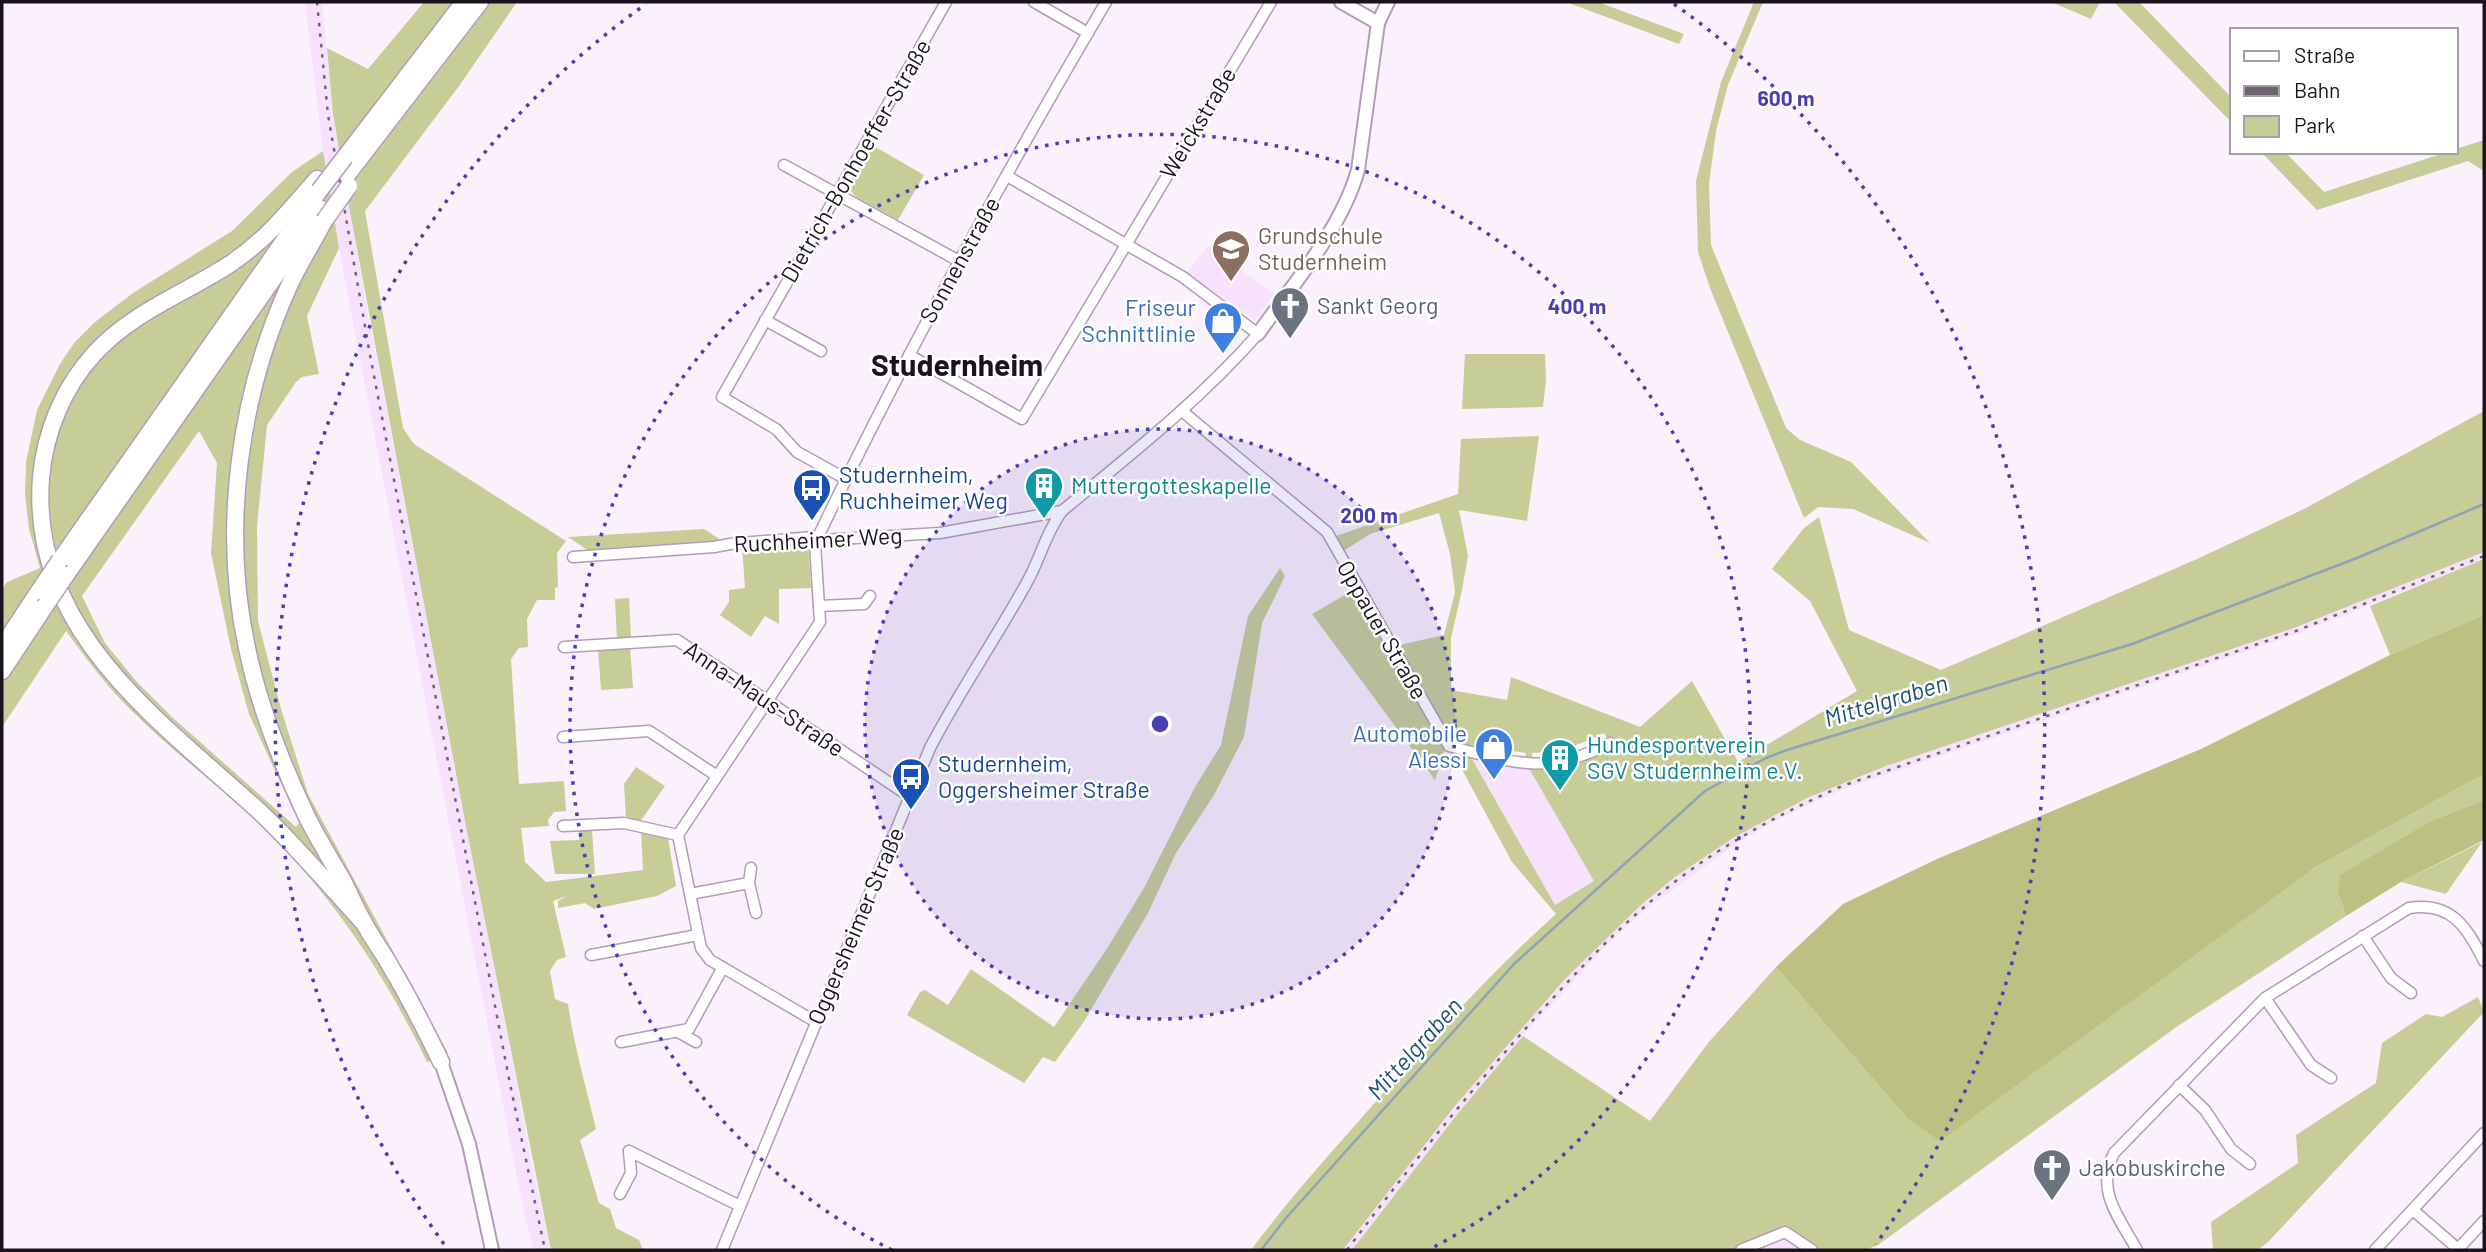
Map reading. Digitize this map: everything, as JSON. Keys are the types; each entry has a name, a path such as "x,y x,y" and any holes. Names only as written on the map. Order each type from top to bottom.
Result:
{"highway":[{"path":"362,921 291,842 166,728 100,660 78,628 54,577 41,527 39,504 44,453 54,417 66,393 91,357 133,320 246,252 318,185 346,154 464,2"},
{"path":"63,568 348,181 374,139 480,2"},
{"path":"2,647 63,568 318,185"},
{"path":"323,215 289,285 267,341 249,407 236,519 238,582 246,646 255,682 282,761 308,819 441,1062"},
{"path":"2,671 42,598"}],"street":[{"name":"Dietrich-Bonhoeffer-Straße","path":"846,479 797,452 776,429 722,397 946,2"},
{"path":"1034,2 1088,33"},
{"name":"Sonnenstraße","path":"678,835 820,622 815,544 817,539 958,261 1106,2"},
{"name":"Weickstraße","path":"909,355 1022,419 1270,2"},
{"path":"1341,2 1378,23"},
{"path":"1007,176 1183,277 1258,334 1331,229 1352,193 1358,170 1378,23 1388,2"},
{"path":"784,165 958,261"},
{"path":"765,320 821,351"},
{"name":"Oggersheimer Straße","path":"722,1250 909,796 949,711 1028,582 1051,525 1062,511 1182,411 1258,334"},
{"name":"Oppauer Straße","path":"1182,411 1327,532 1449,746 1499,760 1533,765 1558,763 1594,752 1610,743"},
{"name":"Ruchheimer Weg","path":"572,557 813,537 817,539 940,533 1062,511"},
{"path":"819,606 864,604 870,596"},
{"name":"Anna-Maus-Straße","path":"564,647 677,640 909,796"},
{"path":"563,737 649,731 717,776"},
{"path":"563,826 624,823 678,835 701,948 710,960 722,969 816,1021"},
{"path":"751,868 749,883 756,913"},
{"path":"690,894 749,883"},
{"path":"2137,1250 2107,1196 2108,1166 2114,1153 2265,998 2409,908 2421,906 2445,912 2464,926 2484,961"},
{"path":"592,955 698,934"},
{"path":"2363,936 2391,978 2411,993"},
{"path":"621,1042 689,1029 722,969"},
{"path":"2265,998 2311,1065 2331,1078"},
{"path":"678,1032 696,1042"},
{"path":"441,1062 469,1144 492,1250"},
{"path":"2179,1084 2205,1110 2231,1149 2250,1164"},
{"path":"2375,1250 2484,1133"},
{"path":"620,1194 631,1173 629,1151 740,1206"},
{"path":"2413,1210 2458,1249 2484,1221"},
{"path":"1741,1250 1785,1232 1812,1250"}],"shaded area":[{"path":"305,2 322,2 333,114 369,320 535,1180 551,1250 533,1250 518,1183 334,223"},
{"name":"Grundschule Studernheim","path":"1208,246 1274,294 1255,321 1187,272"},
{"path":"2484,552 2484,559 2297,634 1844,789 1780,818 1737,843 1645,910 1603,949 1523,1036 1459,1112 1352,1250 1343,1250 1454,1107 1564,980 1641,905 1675,877 1733,838 1807,798 1886,766 2294,628"},
{"path":"1471,756 1530,770 1595,881 1555,905"},
{"path":"1784,1238 1802,1250 1754,1250"}],"green space":[{"path":"424,2 517,2 459,86 365,211 403,428 414,444 566,541 557,553 558,587 555,588 555,600 537,600 527,619 528,647 519,648 511,659 519,784 564,781 566,811 554,812 548,820 549,826 521,828 525,862 546,882 643,870 641,832 668,838 676,886 657,896 594,909 585,903 558,908 558,901 567,896 553,901 566,957 557,960 550,971 555,999 568,1004 596,1129 580,1140 599,1203 610,1209 616,1228 639,1240 643,1250 551,1250 466,826 348,201 333,114 327,48 368,69"},
{"path":"1566,2 1598,2 1684,34 1679,44"},
{"path":"1754,2 1763,2 1728,85 1716,131 1709,184 1711,245 1786,428 1800,440 1851,462 1930,543 1853,509 1818,507 1804,518 1710,288 1698,252 1696,181 1721,82"},
{"path":"2051,2 2100,2 2091,19"},
{"path":"2114,2 2139,2 2230,96 2230,121"},
{"path":"2484,140 2484,171 2468,161 2317,210 2263,154 2287,154 2324,192 2441,154 2458,154 2458,148"},
{"path":"872,145 924,175 898,220 856,197 850,190 851,181"},
{"path":"323,151 339,248 307,316 319,374 302,377 296,382 267,425 257,526 258,621 281,709 308,794 448,1053 427,1062 374,965 308,876 258,823 124,703 66,631 2,727 2,590 7,582 40,568 29,529 25,494 26,462 37,410 60,364 74,343 95,322 133,293 232,231 292,172","holes":["199,431 217,463 211,553 231,649 249,714 299,823 296,827 172,717 137,682 105,643 82,596"]},
{"path":"1465,354 1545,354 1543,407 1462,409"},
{"path":"2484,411 2484,552 2294,628 1886,766 1807,798 1733,838 1675,877 1641,905 1564,980 1454,1107 1343,1250 1251,1250 1310,1177 1416,1057 1484,983 1556,914 1512,862 1395,646 1444,635 1455,592 1450,554 1439,513 1370,534 1342,552 1333,537 1458,494 1461,439 1539,436 1527,521 1459,510 1468,556 1451,638 1451,690 1507,700 1511,677 1640,727 1692,681 1738,762 1857,691 1810,601 1772,569 1804,528 1819,517 1849,630 1941,670 2197,559 2304,509","holes":["1604,733 1610,743 1533,764 1532,753 1569,747","1500,749 1526,753 1525,764 1499,760","1471,757 1530,770 1594,881 1555,905"]},
{"path":"704,529 724,542 589,551 568,537"},
{"path":"808,541 811,588 779,589 779,624 765,616 751,637 720,615 729,602 729,590 745,588 742,545"},
{"path":"2484,559 2484,615 2390,655 2370,606"},
{"path":"1280,568 1285,576 1262,623 1244,737 1214,795 1176,853 1148,913 1085,1020 1055,1062 1043,1057 1024,1083 907,1015 920,992 925,990 948,1005 971,969 1054,1027 1144,888 1195,787 1221,745 1248,616"},
{"path":"1355,589 1445,748 1435,780 1312,614"},
{"path":"629,598 631,638 617,639 615,599"},
{"path":"2484,615 2484,775 2314,868 1940,1141 1906,1117 1776,967 1843,904 1937,859 2201,749 2390,655"},
{"path":"630,647 633,688 601,690 598,649"},
{"path":"636,767 665,786 640,822 626,819 624,784"},
{"path":"2484,775 2484,800 2433,820 2338,892 2346,916 2175,1028 1878,1245 1865,1250 1802,1250 1784,1238 1754,1250 1352,1250 1459,1112 1523,1036 1650,1121 1708,1043 1776,967 1906,1117 2314,868"},
{"path":"2484,800 2484,840 2401,882 2346,916 2338,892 2340,875 2433,820"},
{"path":"579,830 592,830 595,874 555,874 550,841 579,840"},
{"path":"2482,842 2446,894 2401,882"},
{"path":"2478,997 2484,1012 2268,1242 2258,1250 2213,1250 2211,1222 2298,1163 2296,1135 2376,1083 2382,1043 2426,1014 2442,1017"}],"waterway":[{"name":"Mittelgraben","path":"1261,1250 1286,1218 1514,964 1705,791 1766,758 1787,750 2132,644 2357,558 2484,504"}],"railway":[{"path":"317,2 328,115 370,355 510,1084 545,1250"},
{"path":"1347,1250 1462,1103 1574,976 1656,897 1702,862 1736,841 1842,786 2296,631 2484,556"}],"place":[{"name":"Grundschule Studernheim","path":"1231,283"},
{"name":"Sankt Georg","path":"1290,340"},
{"name":"Friseur Schnittlinie","path":"1223,355"},
{"name":"Muttergotteskapelle","path":"1044,520"},
{"name":"Studernheim, Ruchheimer Weg","path":"812,522"},
{"name":"Automobile Alessi","path":"1494,781"},
{"name":"Hundesportverein SGV Studernheim e.V.","path":"1560,792"},
{"name":"Studernheim, Oggersheimer Straße","path":"911,811"},
{"name":"Jakobuskirche","path":"2052,1202"}],"district":[{"name":"Studernheim","path":"957,366"}]}
